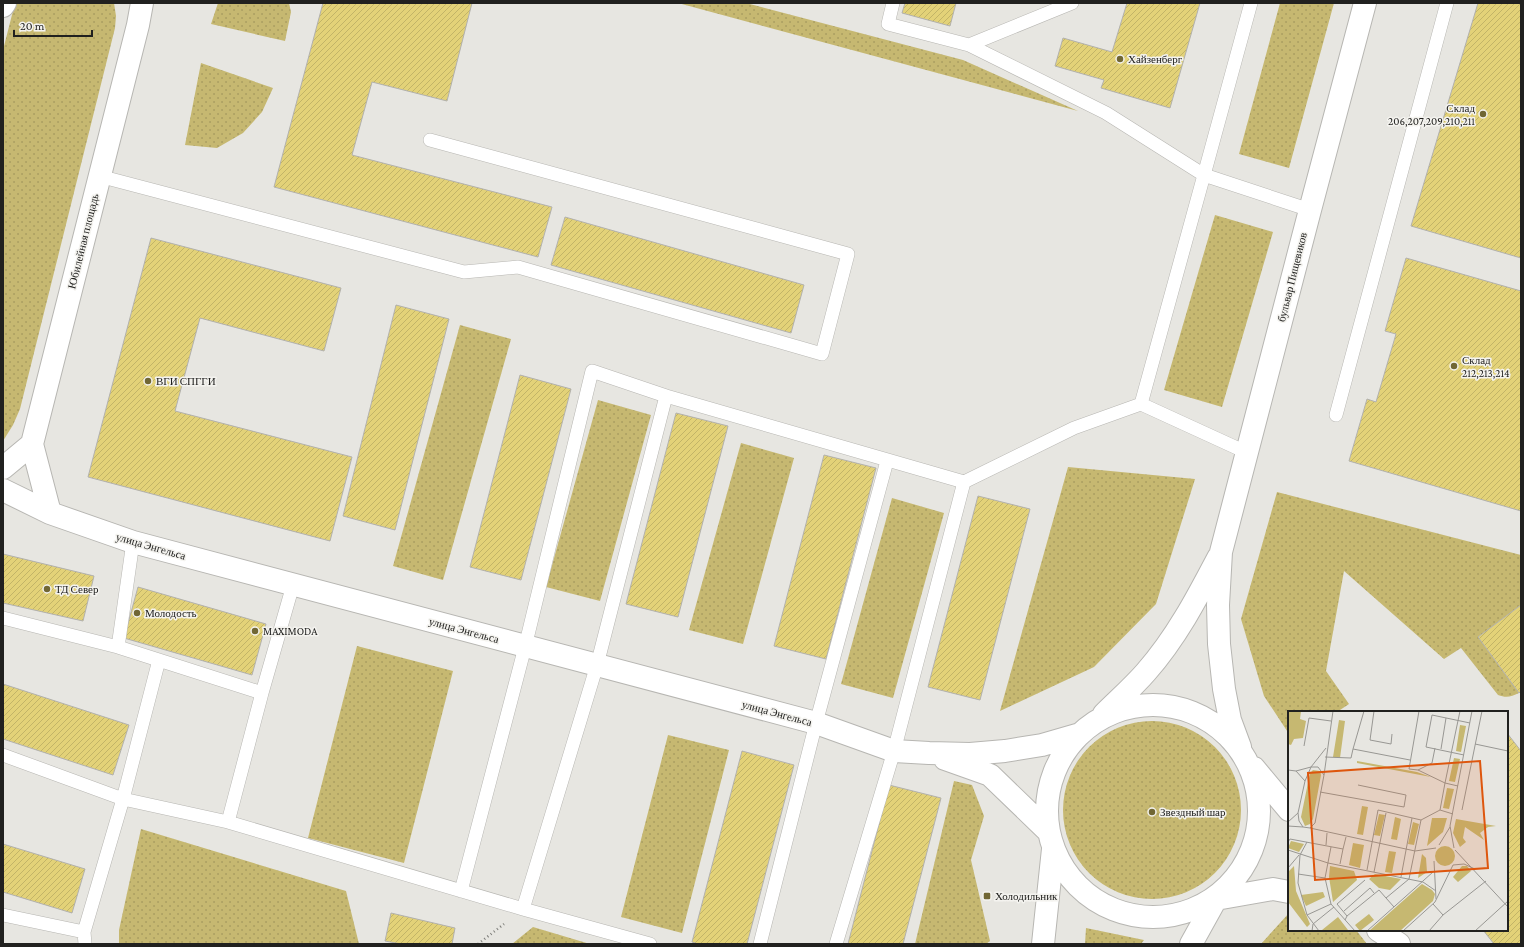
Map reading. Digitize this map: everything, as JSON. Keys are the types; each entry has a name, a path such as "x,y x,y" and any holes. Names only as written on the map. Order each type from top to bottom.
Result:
{"main road":[{"path":"130,3 138,25"},
{"name":"Юбилейная площадь","path":"32,444 138,25 142,3"},
{"name":"бульвар Пищевиков","path":"1043,944 1051,840 1047,804 1052,778 1063,754 1080,734 1098,720 1146,671 1174,635 1196,601 1221,552 1365,3"},
{"path":"3,468 32,444 50,513"},
{"name":"улица Энгельса","path":"3,490 50,513 133,542 816,723 894,751 970,754 1005,751 1042,746 1080,734"},
{"name":"бульвар Пищевиков","path":"1191,944 1216,899 1240,872 1252,845 1258,817 1257,790 1245,755 1230,720 1225,697 1219,644 1218,605 1221,552"},
{"name":"бульвар Пищевиков","path":"1098,720 1127,708 1158,705 1189,710 1217,725 1245,755"},
{"name":"улица Энгельса","path":"929,753 990,775 1051,840"},
{"path":"1245,755 1288,809"},
{"name":"бульвар Пищевиков","path":"1051,840 1069,878 1093,900 1122,914 1155,919 1181,915 1187,914 1216,899"},
{"path":"1216,899 1273,890 1288,892"},
{"path":"1380,931 1399,944"},
{"path":"1392,931 1403,944"}],"lane":[{"path":"893,3 888,24 969,45 1106,113 1204,175 1310,210"},
{"path":"969,45 1072,3"},
{"path":"1141,404 1251,3"},
{"path":"1336,416 1447,3"},
{"path":"99,176 464,272 518,267 822,354 848,254 430,140"},
{"path":"461,891 525,647 592,371 666,396 964,482 1074,428 1141,404 1248,453"},
{"path":"523,909 598,666 666,396"},
{"path":"760,944 816,723 887,461"},
{"path":"836,944 894,751 964,482"},
{"path":"118,647 133,542"},
{"path":"228,822 262,693 293,585"},
{"path":"3,618 118,647 262,693"},
{"path":"3,915 84,938 123,799 159,660"},
{"path":"3,755 123,799 228,822 523,909 650,944"}],"path":[{"path":"478,944 523,909"}],"shaded area":[{"path":"15,3 114,3 116,16 115,28 20,409 13,425 3,441 3,50"},
{"path":"218,3 289,3 291,12 285,41 211,24"},
{"path":"678,3 746,3 963,60 1078,111"},
{"path":"1280,3 1334,3 1289,168 1239,154"},
{"path":"201,63 273,88 262,112 243,133 217,148 185,145"},
{"path":"1215,215 1273,232 1222,407 1164,390"},
{"path":"460,325 511,339 443,580 393,566"},
{"path":"598,400 651,415 600,601 546,587"},
{"path":"741,443 794,458 743,644 689,630"},
{"path":"1068,467 1195,479 1156,604 1094,667 1000,711"},
{"path":"1277,492 1521,555 1521,605 1478,637 1519,693 1508,697 1498,695 1461,648 1444,659 1344,571 1326,671 1349,704 1338,711 1288,711 1288,732 1264,696 1241,619"},
{"path":"892,498 944,513 893,698 841,684"},
{"path":"357,646 453,671 404,863 308,838"},
{"path":"1152,721 1169,723 1186,728 1201,736 1215,747 1226,761 1234,776 1239,793 1241,810 1239,827 1234,844 1226,859 1215,873 1201,884 1186,892 1169,897 1152,899 1135,897 1118,892 1103,884 1089,873 1078,859 1070,844 1065,827 1063,810 1065,793 1070,776 1078,761 1089,747 1103,736 1118,728 1135,723"},
{"path":"668,735 729,750 682,933 621,917"},
{"path":"954,781 972,785 984,816 971,860 990,941 986,944 915,944"},
{"path":"141,829 346,891 359,944 119,944 119,930"},
{"path":"1288,914 1288,931 1357,931 1367,944 1261,944"},
{"path":"533,927 590,944 512,944"},
{"path":"1086,928 1144,940 1141,944 1085,944"}],"building":[{"path":"323,3 472,3 447,101 372,82 352,155 552,207 538,257 274,187"},
{"path":"905,3 956,3 950,26 902,13"},
{"name":"Хайзенберг","path":"1127,3 1200,3 1170,108 1101,88 1104,80 1055,66 1063,38 1112,52"},
{"name":"Склад 206,207,209,210,211","path":"1478,3 1521,3 1521,258 1411,226"},
{"path":"565,217 804,285 791,333 551,265"},
{"name":"ВГИ СПГГИ","path":"151,238 341,288 324,351 200,318 175,411 352,457 330,541 88,477"},
{"name":"Склад 212,213,214","path":"1406,258 1521,291 1521,511 1349,461 1367,399 1376,402 1396,334 1385,331"},
{"path":"396,305 449,319 395,530 343,516"},
{"path":"520,375 571,389 521,580 470,567"},
{"path":"676,413 728,426 678,617 626,604"},
{"path":"824,455 876,468 826,659 774,646"},
{"path":"978,496 1030,509 980,700 928,687"},
{"name":"ТД Север","path":"3,554 94,576 83,621 3,603"},
{"path":"138,587 266,624 252,675 124,638"},
{"path":"1521,605 1521,691 1519,693 1478,637"},
{"path":"3,684 129,725 113,775 3,739"},
{"path":"1508,734 1521,751 1521,944 1494,944 1484,931 1508,931"},
{"path":"742,751 794,765 747,944 698,944 692,942"},
{"path":"889,785 941,798 903,944 848,944"},
{"path":"3,844 85,869 72,913 3,892"},
{"path":"391,913 455,928 452,944 401,944 385,941"}],"place":[{"name":"Хайзенберг","path":"1120,59"},
{"name":"Склад 206,207,209,210,211","path":"1483,114"},
{"name":"Склад 212,213,214","path":"1454,366"},
{"name":"ВГИ СПГГИ","path":"148,381"},
{"name":"ТД Север","path":"47,589"},
{"name":"Молодость","path":"137,613"},
{"name":"MAXIMODA","path":"255,631"},
{"name":"Звездный шар","path":"1152,812"},
{"name":"Холодильник","path":"987,896"}]}
